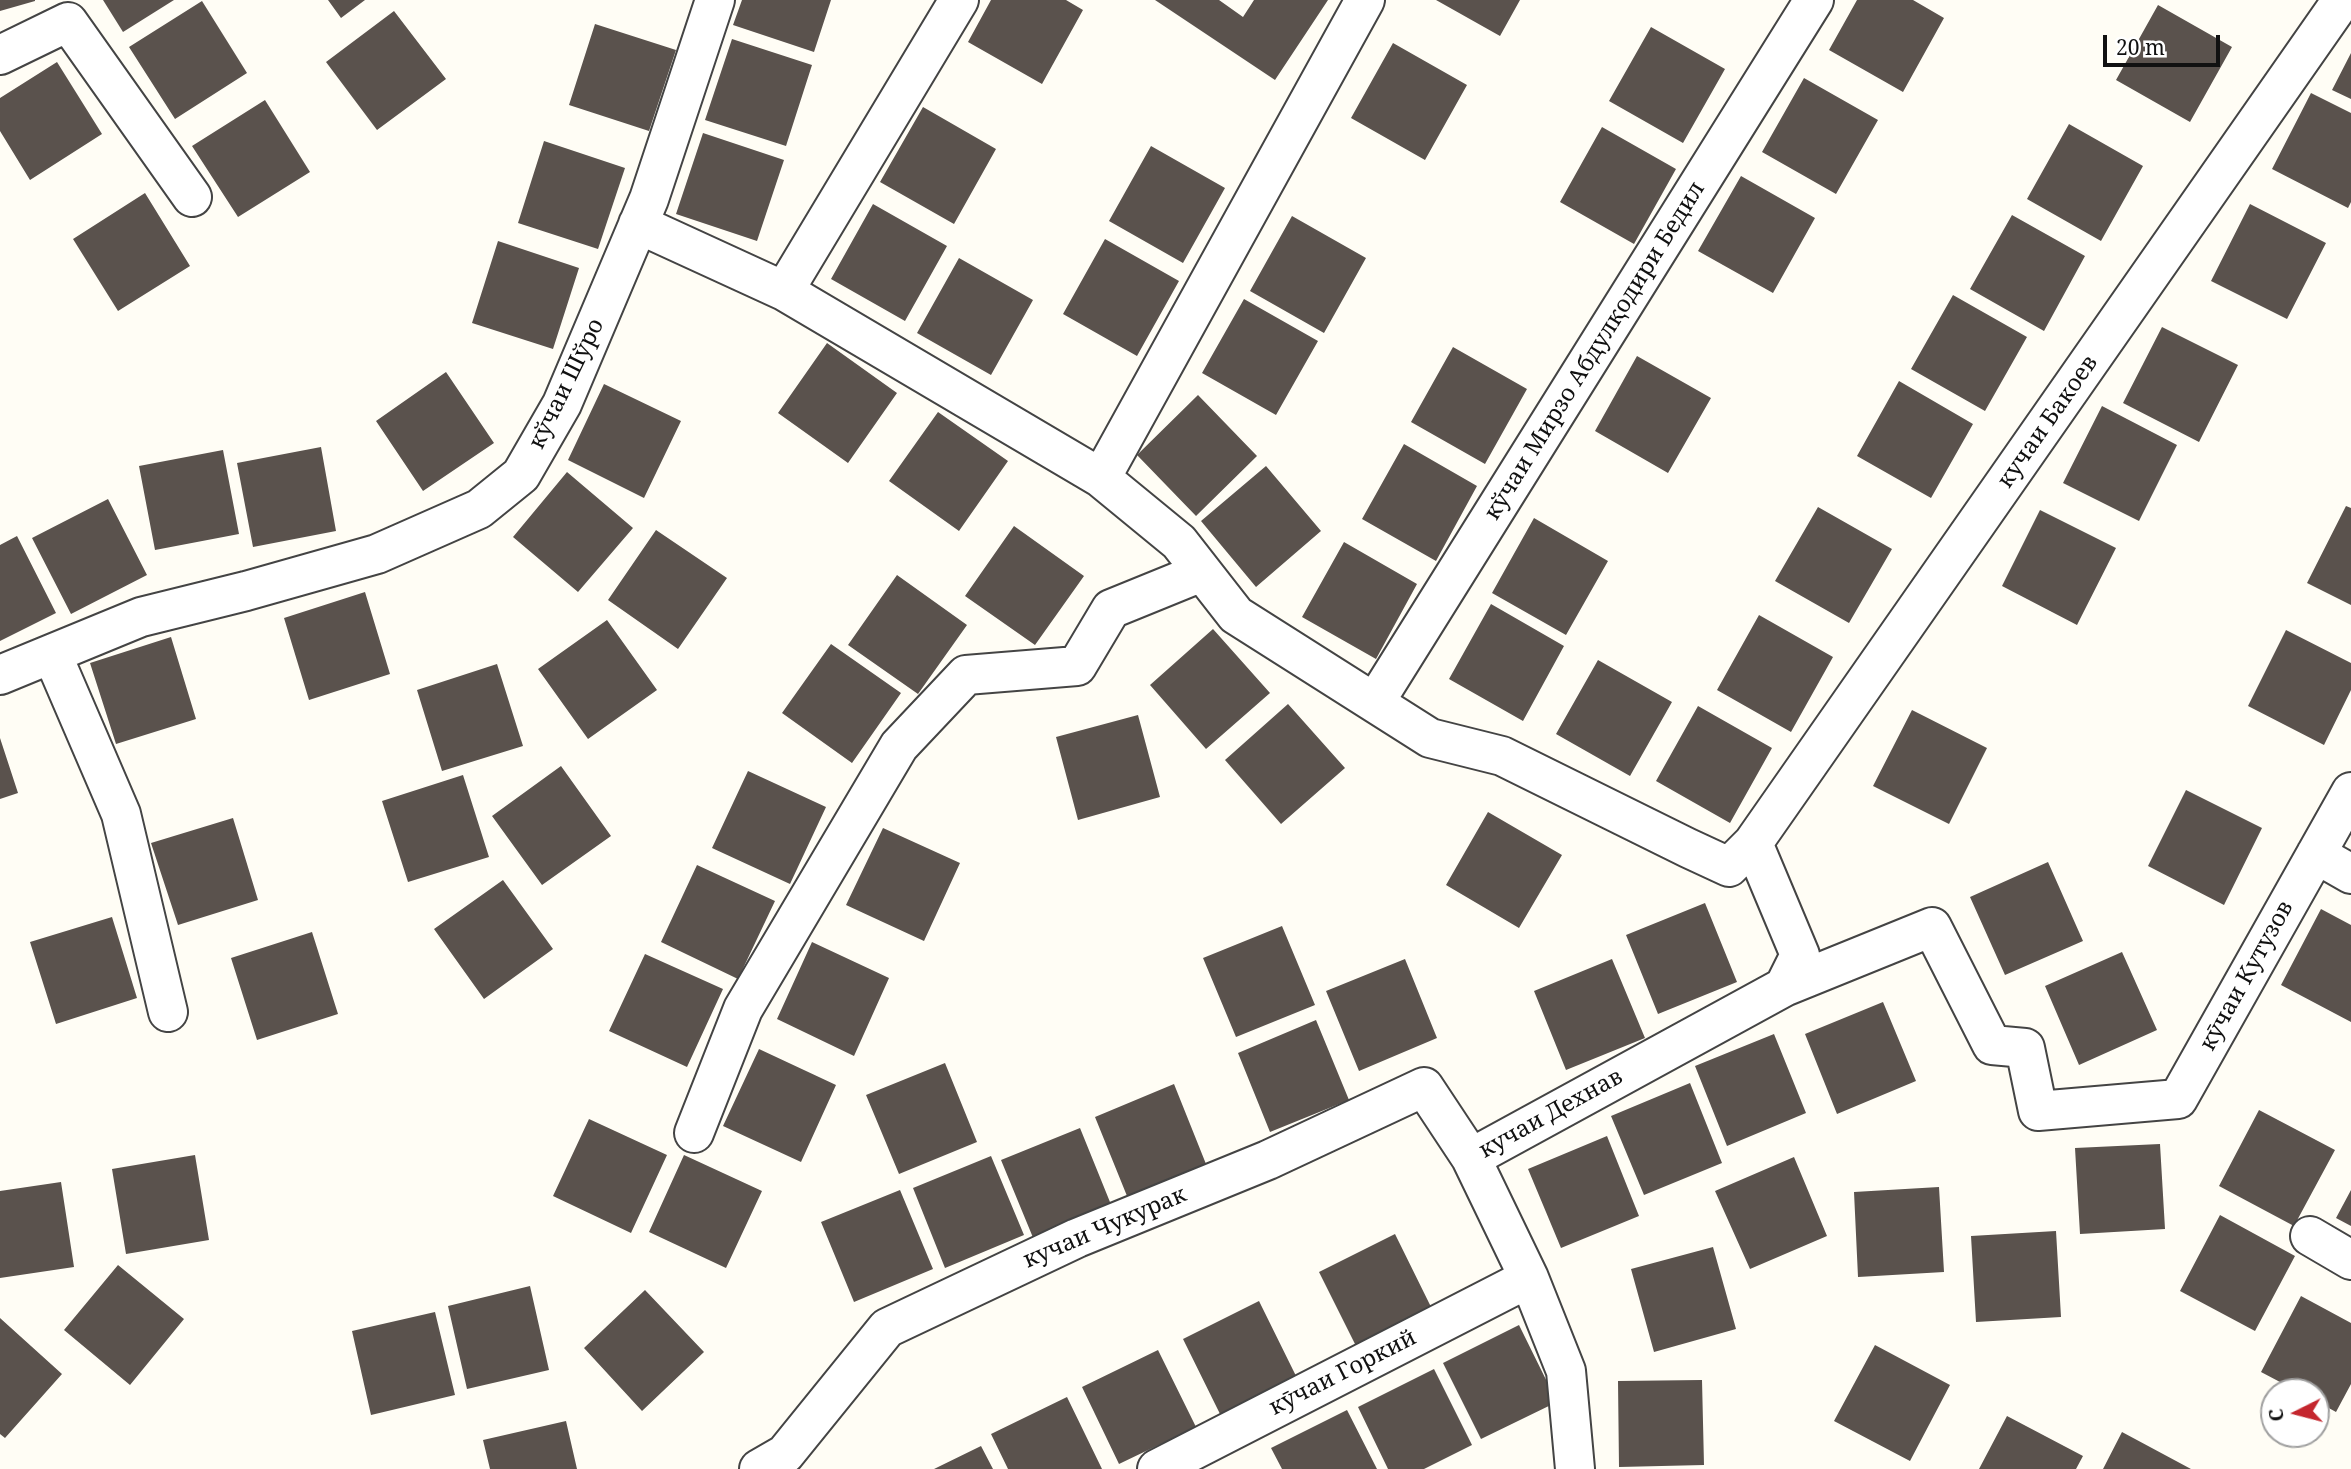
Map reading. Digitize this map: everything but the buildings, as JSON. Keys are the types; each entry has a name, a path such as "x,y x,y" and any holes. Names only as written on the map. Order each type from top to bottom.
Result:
{"street":[{"name":"кўчаи Шўро","path":"0,675 141,617 377,554 479,509 521,475 562,404 649,199 715,0"},
{"path":"784,291 959,0"},
{"path":"1101,478 1365,0"},
{"name":"кўчаи Мирзо Абдулқодири Бедил","path":"1375,702 1814,0"},
{"name":"кучаи Бакоев","path":"1754,843 2342,0"},
{"path":"0,55 68,22 192,197"},
{"path":"638,224 784,291 1101,478 1179,542 1236,615 1430,738 1502,757 1729,867 1754,843 1800,955 1784,987"},
{"path":"694,1133 743,1009 899,746 966,675 1077,666 1111,609 1202,572"},
{"path":"51,654 121,814 169,1012"},
{"name":"кӯчаи Кутузов","path":"2178,1099 2351,792"},
{"path":"2316,854 2351,874"},
{"name":"кучаи Дехнав","path":"1575,1469 1566,1371 1529,1278 1471,1158 1784,987 1932,927 1993,1045 2025,1048 2038,1111 2178,1099"},
{"name":"кучаи Чукурак","path":"759,1469 785,1454 887,1328 1077,1238 1268,1160 1423,1087 1471,1158"},
{"path":"2310,1236 2351,1260"},
{"name":"кӯчаи Горкий","path":"1157,1469 1529,1278"}]}
